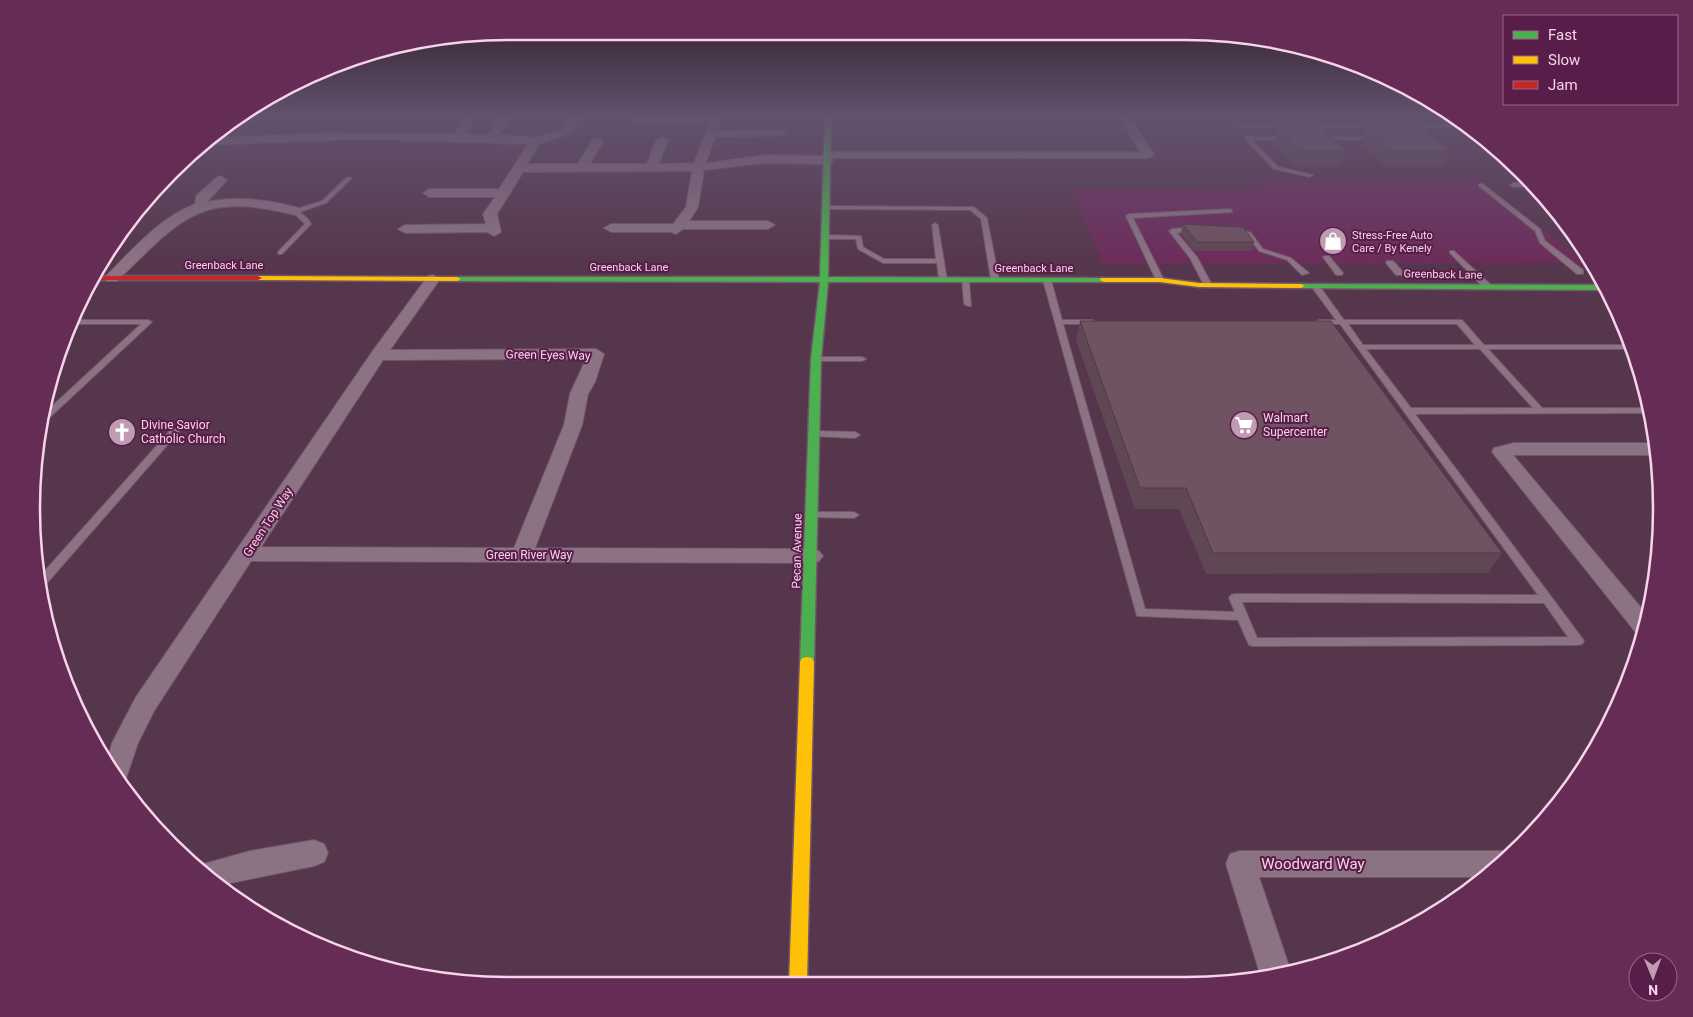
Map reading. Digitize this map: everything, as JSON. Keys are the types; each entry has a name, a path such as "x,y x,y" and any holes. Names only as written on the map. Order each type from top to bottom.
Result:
{"main road":[{"name":"Pecan Avenue","path":"798,977 812,556 811,515 816,360 824,280 828,165"},
{"path":"1561,272 1584,272"},
{"path":"1523,287 1526,280 1576,280 1584,272"},
{"name":"Greenback Lane","path":"1160,280 1206,273"},
{"path":"1286,273 1348,273 1346,278 1322,281 1315,286"},
{"path":"1247,286 1254,280 1291,279 1314,273"},
{"name":"Greenback Lane","path":"1382,273 1404,273"},
{"name":"Greenback Lane","path":"1455,273 1493,273"},
{"name":"Greenback Lane","path":"105,278 1160,280 1208,285 1247,286 1598,288"}],"street":[{"path":"405,229 494,230 490,214 520,168 712,165"},
{"path":"677,228 692,207 699,167"},
{"path":"205,206 200,203 200,199 221,180"},
{"path":"429,193 504,193"},
{"path":"105,278 180,216 205,206 274,204 295,211"},
{"path":"610,228 768,226"},
{"name":"Green Top Way","path":"118,767 125,743 144,704 247,554 378,355 434,279"},
{"name":"Green Eyes Way","path":"378,355 596,354 586,382 579,394 573,425 522,555"},
{"path":"1639,621 1501,452 1514,449 1649,450"},
{"name":"Green River Way","path":"247,554 812,556"},
{"path":"214,873 250,864 314,853"},
{"name":"Woodward Way","path":"1274,968 1240,864 1489,864"}],"lane":[{"path":"1274,165 1276,168 1310,175"},
{"path":"295,211 324,202 349,178"},
{"path":"1481,185 1538,230 1542,242 1584,272"},
{"path":"1513,185 1523,185"},
{"path":"826,208 972,208 984,218 995,280"},
{"path":"1160,280 1129,216 1230,210"},
{"path":"280,253 308,224 295,211"},
{"path":"935,225 943,280"},
{"path":"1200,229 1172,231 1206,273 1208,285"},
{"path":"1227,230 1245,232 1261,250 1289,259 1314,273"},
{"path":"824,237 859,237 860,248 883,261 941,261"},
{"path":"1452,252 1488,287"},
{"path":"1327,257 1348,273"},
{"path":"1390,263 1404,273"},
{"path":"965,280 968,304"},
{"path":"1047,280 1140,614 1242,616"},
{"path":"1315,286 1548,599 1578,642 1252,642 1235,598 1548,599"},
{"path":"50,412 148,322 79,322"},
{"path":"1060,322 1098,322"},
{"path":"1313,322 1459,322 1540,411"},
{"path":"1361,347 1624,347"},
{"path":"816,360 862,359"},
{"path":"1408,411 1643,411"},
{"path":"45,577 180,425"},
{"path":"814,434 855,434"},
{"path":"811,515 854,515"}],"shaded area":[{"path":"1476,177 1580,257 1583,263 1103,264 1071,188 1265,189 1257,178"}],"building":[{"path":"1183,224 1243,227 1254,242 1197,242"},
{"name":"Walmart Supercenter","path":"1080,321 1331,321 1502,553 1213,553 1186,488 1140,488"}],"traffic: fast":[{"path":"807,662 816,359 824,280 827,165"},
{"path":"457,279 1104,280"},
{"path":"1301,286 1598,288"}],"traffic: slow":[{"path":"258,278 457,279"},
{"path":"1104,280 1160,280 1199,285 1301,286"},
{"path":"798,977 807,662"}],"traffic: jam":[{"path":"101,278 258,278"}],"place":[{"name":"Stress-Free Auto Care / By Kenely","path":"1333,241"},
{"name":"Walmart Supercenter","path":"1244,425"},
{"name":"Divine Savior Catholic Church","path":"122,432"}]}
